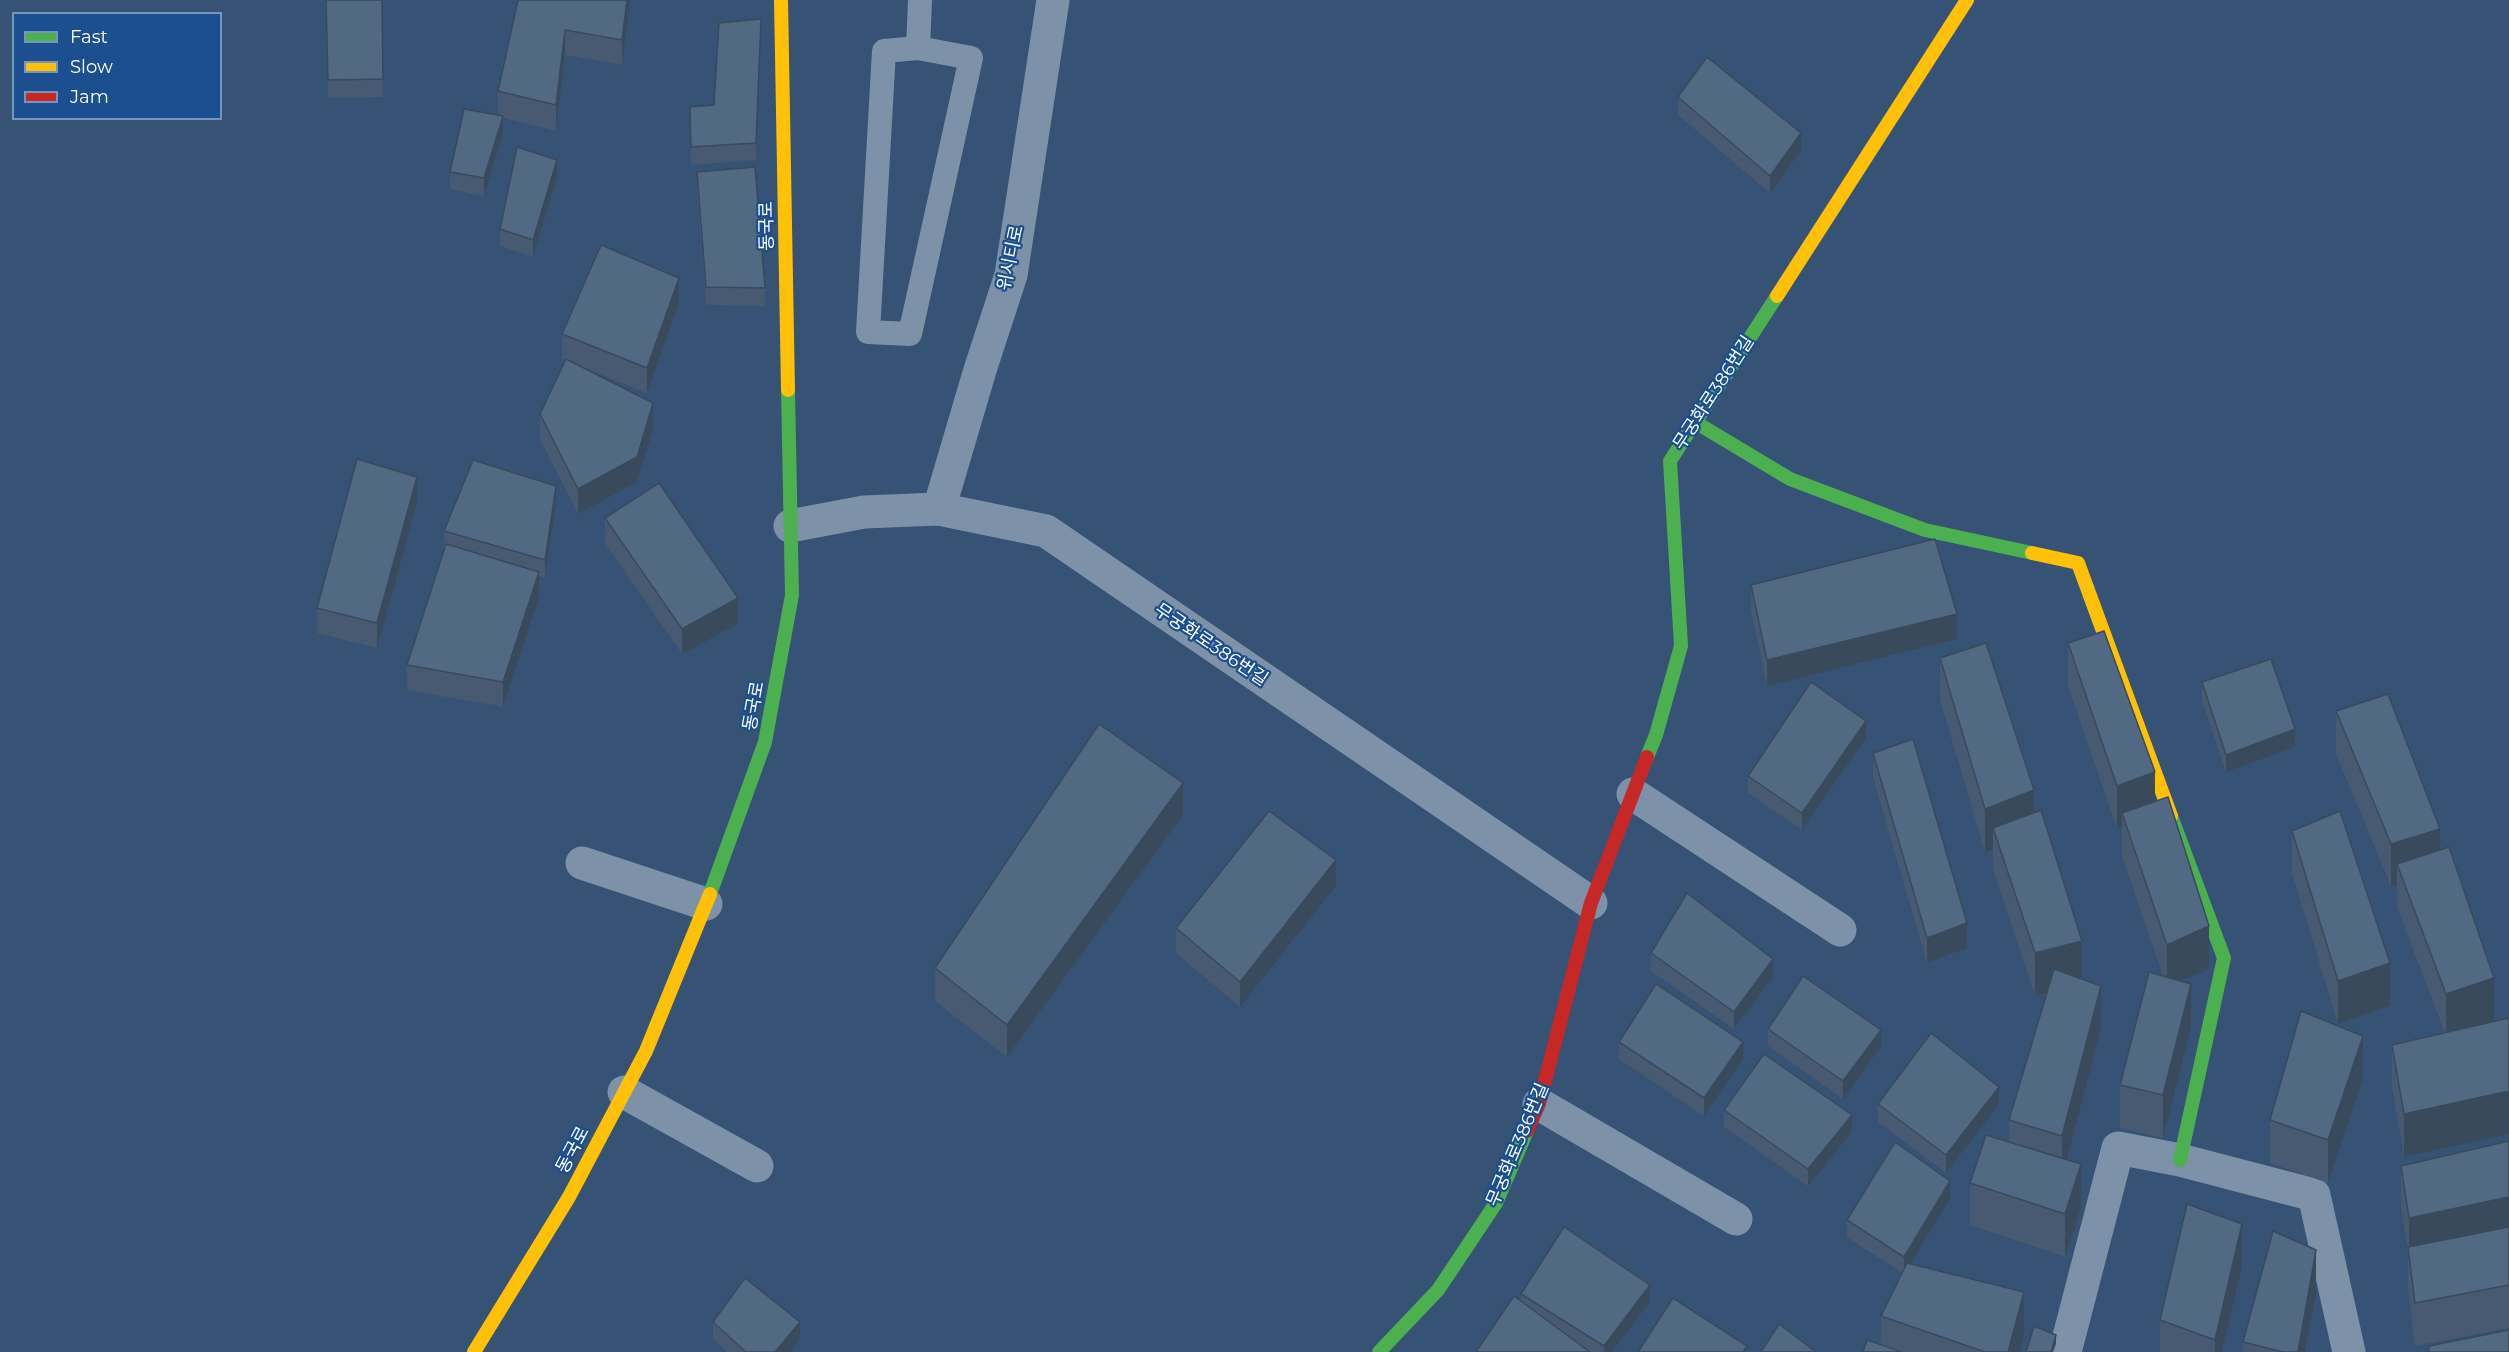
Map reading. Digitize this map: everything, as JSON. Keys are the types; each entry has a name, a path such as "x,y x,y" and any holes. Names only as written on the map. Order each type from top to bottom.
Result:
{"street":[{"name":"동국로","path":"474,1352 568,1197 646,1052 706,904 765,742 792,595 781,0"},
{"name":"위시티로","path":"939,509 1011,274 1053,0"},
{"name":"무궁화로386번길","path":"1379,1352 1438,1290 1496,1203 1539,1104 1591,903 1656,735 1681,646 1670,461 1967,0"},
{"path":"1695,422 1790,479 1925,530 2078,563 2224,957 2180,1160"},
{"name":"무궁화로386번길","path":"790,526 864,512 939,509 1046,531 1591,903"},
{"path":"1633,794 1840,930"},
{"path":"582,863 706,904"},
{"path":"624,1092 757,1166"},
{"path":"1539,1104 1736,1219"},
{"path":"2065,1352 2118,1148 2180,1160 2314,1195 2349,1352"}],"lane":[{"path":"918,48 920,0"},
{"path":"918,48 971,58 910,334 868,332 884,51 918,48"}],"building":[{"path":"326,0 382,0 383,79 328,80"},
{"path":"518,0 627,0 622,40 565,30 556,105 498,91"},
{"path":"761,19 756,143 691,147 690,107 714,105 719,23"},
{"path":"1707,57 1801,133 1770,176 1678,97"},
{"path":"464,109 503,116 484,178 450,172"},
{"path":"517,147 557,160 533,240 500,229"},
{"path":"755,167 765,288 706,287 697,172"},
{"path":"601,245 679,278 647,368 562,334"},
{"path":"566,359 653,403 637,457 578,489 540,414"},
{"path":"357,459 417,477 377,623 317,608"},
{"path":"473,460 556,486 545,560 444,531"},
{"path":"659,483 738,598 682,629 605,518"},
{"path":"1935,539 1957,614 1767,660 1751,585"},
{"path":"446,544 539,572 503,682 407,665"},
{"path":"2104,631 2155,772 2117,786 2068,643"},
{"path":"1986,643 2034,790 1985,809 1940,658"},
{"path":"2271,659 2295,729 2226,755 2202,682"},
{"path":"1811,682 1866,721 1802,813 1748,776"},
{"path":"2388,694 2440,829 2391,844 2336,711"},
{"path":"1099,724 1183,783 1007,1025 935,968"},
{"path":"1913,739 1967,923 1927,938 1873,753"},
{"path":"2168,797 2209,926 2167,945 2122,813"},
{"path":"2041,810 2082,941 2035,953 1993,828"},
{"path":"1269,811 1336,860 1240,982 1176,928"},
{"path":"2340,811 2390,963 2338,981 2292,831"},
{"path":"2449,847 2494,978 2446,994 2397,864"},
{"path":"1687,893 1773,959 1734,1012 1651,953"},
{"path":"2054,969 2101,986 2062,1136 2009,1120"},
{"path":"2149,972 2191,984 2163,1095 2120,1085"},
{"path":"1803,976 1881,1030 1843,1081 1768,1029"},
{"path":"1656,984 1743,1042 1704,1098 1619,1042"},
{"path":"2301,1011 2363,1036 2328,1140 2270,1120"},
{"path":"2509,1018 2509,1091 2404,1114 2392,1045"},
{"path":"1931,1033 1999,1087 1946,1155 1878,1104"},
{"path":"1764,1054 1852,1115 1808,1169 1724,1110"},
{"path":"1986,1135 2081,1164 2065,1214 1970,1183"},
{"path":"2509,1141 2509,1197 2409,1218 2401,1166"},
{"path":"1895,1142 1950,1181 1904,1257 1847,1220"},
{"path":"2187,1204 2242,1224 2215,1340 2160,1320"},
{"path":"1564,1227 1650,1285 1604,1346 1521,1294"},
{"path":"2509,1227 2509,1285 2415,1303 2408,1247"},
{"path":"2273,1231 2316,1250 2298,1352 2283,1352 2243,1342"},
{"path":"1907,1263 2024,1292 2008,1352 1985,1352 1881,1316"},
{"path":"745,1278 800,1322 775,1352 746,1352 713,1322"},
{"path":"1514,1296 1590,1352 1476,1352"},
{"path":"1673,1298 1747,1346 1743,1352 1638,1352"},
{"path":"1779,1324 1816,1352 1761,1352"},
{"path":"2034,1326 2056,1335 2051,1352 2026,1352"},
{"path":"2509,1330 2509,1352 2429,1352 2429,1346"},
{"path":"1867,1340 1902,1352 1863,1352"}],"traffic: fast":[{"path":"1647,757 1656,735 1681,646 1670,461 1777,296"},
{"path":"710,894 765,742 792,595 788,390"},
{"path":"1695,422 1790,479 1925,530 2032,553"},
{"path":"2171,816 2224,958 2180,1160"},
{"path":"1379,1352 1438,1290 1496,1203 1527,1131"}],"traffic: slow":[{"path":"781,0 788,390"},
{"path":"1777,296 1967,0"},
{"path":"2032,553 2078,563 2171,816"},
{"path":"474,1352 569,1197 646,1051 710,894"}],"traffic: jam":[{"path":"1527,1131 1539,1104 1591,903 1647,757"}]}
